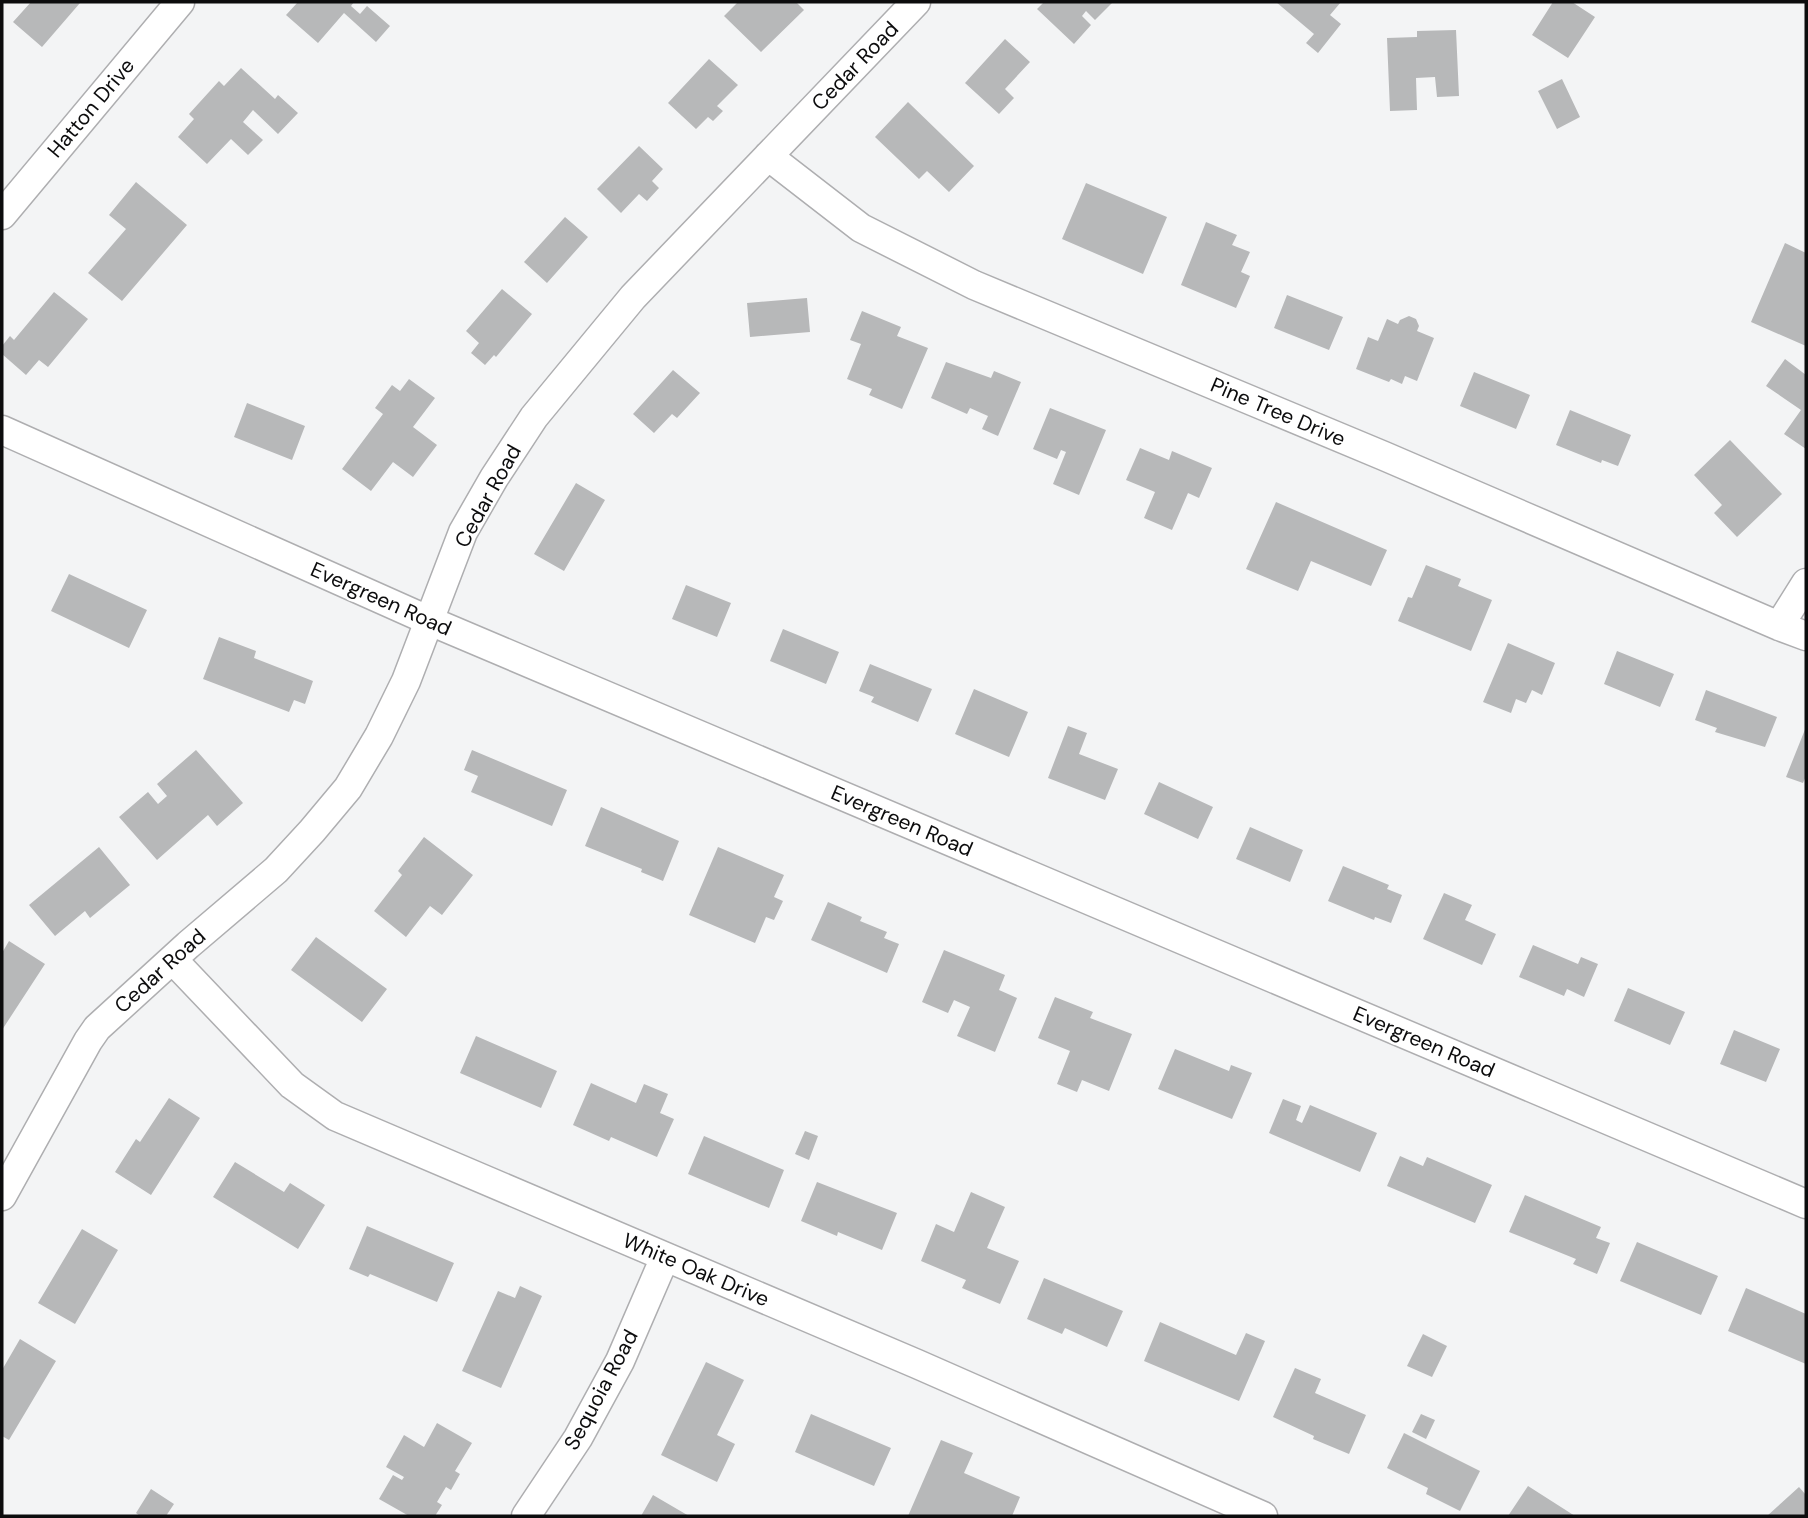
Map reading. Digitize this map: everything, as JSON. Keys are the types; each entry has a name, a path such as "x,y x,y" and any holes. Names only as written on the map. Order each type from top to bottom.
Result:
{"street":[{"name":"Hatton Drive","path":"2,215 180,2"},
{"name":"Cedar Road","path":"2,1196 97,1028 276,870 348,788 379,736 406,681 463,532 534,417 633,297 916,2"},
{"name":"Pine Tree Drive","path":"768,156 861,228 974,285 1806,636"},
{"name":"Evergreen Road","path":"2,430 430,621 1806,1204"},
{"path":"1779,626 1806,583"},
{"name":"White Oak Drive","path":"173,960 292,1084 335,1115 665,1257 1235,1510 1263,1516"},
{"name":"Sequoia Road","path":"526,1516 578,1438 620,1361 665,1257"}],"building":[{"path":"31,2 80,3 42,47 13,22"},
{"path":"298,2 354,2 351,6 360,14 367,6 390,26 376,42 344,13 318,43 286,15"},
{"path":"738,2 796,2 804,10 761,52 724,16"},
{"path":"1044,2 1113,2 1095,20 1086,11 1082,16 1091,25 1074,44 1037,9"},
{"path":"1276,2 1341,2 1330,15 1341,24 1318,53 1306,43 1314,34"},
{"path":"1553,2 1572,2 1595,17 1568,58 1532,35"},
{"path":"1456,30 1459,96 1437,97 1435,77 1416,78 1417,110 1390,111 1387,38 1417,37 1417,31"},
{"path":"1005,39 1030,62 1005,89 1014,98 999,114 965,83"},
{"path":"709,59 738,85 717,106 723,111 713,121 708,117 696,129 668,103"},
{"path":"241,68 275,99 278,95 298,113 278,134 253,110 243,122 263,140 248,155 231,139 207,164 178,137 194,119 189,114 219,81 224,86"},
{"path":"1562,79 1580,117 1557,129 1538,91"},
{"path":"908,102 974,166 949,192 927,171 919,179 875,137"},
{"path":"639,146 663,169 652,181 659,188 647,201 639,194 621,213 597,189"},
{"path":"136,182 187,225 122,301 88,273 126,229 109,215"},
{"path":"1086,183 1167,217 1143,274 1062,239"},
{"path":"565,217 588,237 547,283 524,262"},
{"path":"1206,222 1237,235 1232,245 1250,252 1241,272 1250,276 1236,308 1181,285"},
{"path":"1785,243 1806,253 1806,346 1751,322"},
{"path":"502,289 532,314 496,357 494,355 485,365 471,353 479,343 466,331"},
{"path":"54,292 88,319 48,367 39,360 26,375 2,354 2,346 10,336 14,340"},
{"path":"1287,295 1343,317 1329,350 1274,328"},
{"path":"807,298 810,332 750,337 747,303"},
{"path":"862,311 901,327 897,336 928,348 902,409 869,395 872,389 847,379 861,344 850,340"},
{"path":"1409,316 1416,319 1419,326 1417,331 1434,338 1417,381 1405,376 1402,384 1391,379 1389,382 1356,369 1368,337 1378,341 1387,319 1398,324"},
{"path":"1785,359 1806,375 1806,449 1784,434 1801,410 1766,386"},
{"path":"946,362 991,378 994,371 1021,382 998,436 982,429 988,416 970,408 967,414 931,398"},
{"path":"673,370 700,393 677,418 672,414 654,433 633,414"},
{"path":"1474,372 1530,395 1516,429 1460,406"},
{"path":"409,379 435,398 413,427 437,445 413,477 393,462 371,491 342,469 383,414 375,408 392,385 400,391"},
{"path":"247,403 305,426 292,460 234,437"},
{"path":"1050,408 1106,430 1079,495 1053,484 1066,452 1061,450 1057,459 1033,449"},
{"path":"1570,410 1631,435 1618,466 1602,460 1601,463 1556,445"},
{"path":"1730,440 1782,494 1737,537 1714,513 1722,505 1694,475"},
{"path":"1140,448 1169,460 1172,451 1212,468 1199,498 1188,493 1172,530 1144,518 1155,492 1126,480"},
{"path":"576,483 605,500 564,571 534,554"},
{"path":"1276,502 1387,550 1371,586 1311,561 1298,591 1246,569"},
{"path":"1426,565 1461,579 1458,586 1492,600 1471,651 1398,621 1408,597 1412,598"},
{"path":"69,574 147,610 129,648 51,611"},
{"path":"686,585 731,603 717,637 672,619"},
{"path":"783,629 839,652 826,684 770,661"},
{"path":"219,637 256,651 254,658 313,681 305,704 294,700 289,712 203,679"},
{"path":"1508,643 1555,663 1542,695 1532,690 1526,703 1516,699 1511,713 1483,702"},
{"path":"1617,651 1674,674 1660,707 1604,684"},
{"path":"870,664 932,689 918,722 871,702 874,697 859,691"},
{"path":"974,689 1028,712 1009,757 955,734"},
{"path":"1706,690 1777,717 1765,747 1715,732 1717,728 1695,720"},
{"path":"1068,726 1087,733 1079,754 1118,769 1105,800 1048,778"},
{"path":"1806,727 1806,776 1803,783 1786,777"},
{"path":"196,750 243,803 217,826 208,815 157,860 119,817 148,792 158,804 167,796 157,784"},
{"path":"472,750 567,790 552,826 471,792 478,776 464,770"},
{"path":"1159,782 1213,807 1198,839 1144,814"},
{"path":"601,807 679,841 663,881 641,872 642,869 585,846"},
{"path":"1250,827 1303,850 1290,882 1236,859"},
{"path":"424,837 473,875 442,915 430,906 406,937 374,911 402,875 398,871"},
{"path":"99,847 130,885 90,918 85,911 55,936 29,905"},
{"path":"718,847 784,875 774,897 783,901 774,920 766,917 755,943 689,915"},
{"path":"1343,866 1389,885 1387,889 1402,895 1391,923 1375,917 1374,920 1328,901"},
{"path":"1444,893 1472,905 1465,920 1496,934 1482,965 1423,939"},
{"path":"828,902 862,917 860,921 887,932 884,938 899,944 887,973 811,940"},
{"path":"316,937 387,989 362,1022 291,970"},
{"path":"9,941 45,964 2,1030 2,953"},
{"path":"1533,945 1578,964 1581,957 1598,964 1584,997 1567,989 1564,996 1519,977"},
{"path":"944,950 1005,975 999,990 1017,998 995,1052 957,1036 970,1007 954,1000 948,1013 922,1002"},
{"path":"1628,988 1685,1012 1670,1045 1614,1021"},
{"path":"1055,997 1093,1012 1090,1018 1132,1034 1109,1091 1082,1080 1077,1092 1057,1084 1070,1051 1038,1038"},
{"path":"1734,1030 1780,1049 1766,1082 1720,1064"},
{"path":"476,1036 557,1071 541,1108 460,1073"},
{"path":"1175,1049 1229,1071 1231,1065 1252,1073 1232,1119 1158,1089"},
{"path":"591,1083 636,1103 644,1084 668,1094 660,1113 674,1119 657,1157 611,1137 609,1141 573,1125"},
{"path":"169,1098 200,1118 151,1195 115,1172 136,1139 140,1142"},
{"path":"1283,1099 1301,1106 1296,1120 1302,1123 1310,1105 1377,1133 1360,1172 1269,1133"},
{"path":"805,1131 818,1136 809,1160 795,1154"},
{"path":"704,1136 784,1170 769,1208 688,1174"},
{"path":"1400,1156 1423,1166 1427,1157 1492,1185 1475,1223 1387,1186"},
{"path":"235,1162 284,1192 290,1183 325,1205 298,1249 213,1197"},
{"path":"817,1182 897,1213 882,1250 838,1232 837,1236 801,1221"},
{"path":"971,1192 1005,1207 987,1248 1019,1261 1000,1304 962,1288 966,1280 921,1261 936,1224 954,1232"},
{"path":"1525,1195 1601,1227 1596,1238 1610,1243 1597,1274 1573,1264 1576,1259 1509,1232"},
{"path":"367,1226 454,1263 437,1302 370,1274 368,1277 349,1269"},
{"path":"82,1229 118,1250 75,1324 38,1303"},
{"path":"1637,1242 1718,1276 1701,1315 1620,1281"},
{"path":"1044,1278 1123,1311 1107,1347 1065,1328 1062,1334 1027,1319"},
{"path":"520,1286 542,1296 501,1388 462,1371 498,1291 515,1298"},
{"path":"1746,1288 1806,1314 1806,1364 1728,1331"},
{"path":"1160,1322 1236,1355 1246,1333 1265,1341 1239,1401 1144,1361"},
{"path":"1423,1334 1447,1346 1432,1377 1407,1366"},
{"path":"20,1339 56,1361 9,1440 2,1436 2,1370"},
{"path":"706,1362 744,1380 717,1435 735,1444 717,1482 661,1455"},
{"path":"1295,1368 1321,1379 1315,1393 1366,1415 1349,1454 1313,1439 1314,1436 1273,1417"},
{"path":"811,1414 891,1448 874,1486 795,1452"},
{"path":"1421,1414 1435,1420 1426,1439 1412,1432"},
{"path":"437,1423 472,1443 455,1471 460,1474 451,1490 446,1487 437,1502 442,1505 435,1516 409,1516 379,1499 393,1475 402,1480 404,1477 386,1467 404,1435 424,1447"},
{"path":"1404,1433 1480,1471 1460,1511 1426,1494 1428,1488 1387,1468"},
{"path":"941,1440 973,1453 964,1473 1020,1497 1012,1516 908,1516"},
{"path":"1528,1486 1575,1516 1508,1516"},
{"path":"1799,1487 1806,1495 1806,1516 1767,1516"},
{"path":"151,1489 174,1504 166,1516 140,1516 136,1513"},
{"path":"653,1495 689,1516 641,1516"}]}
